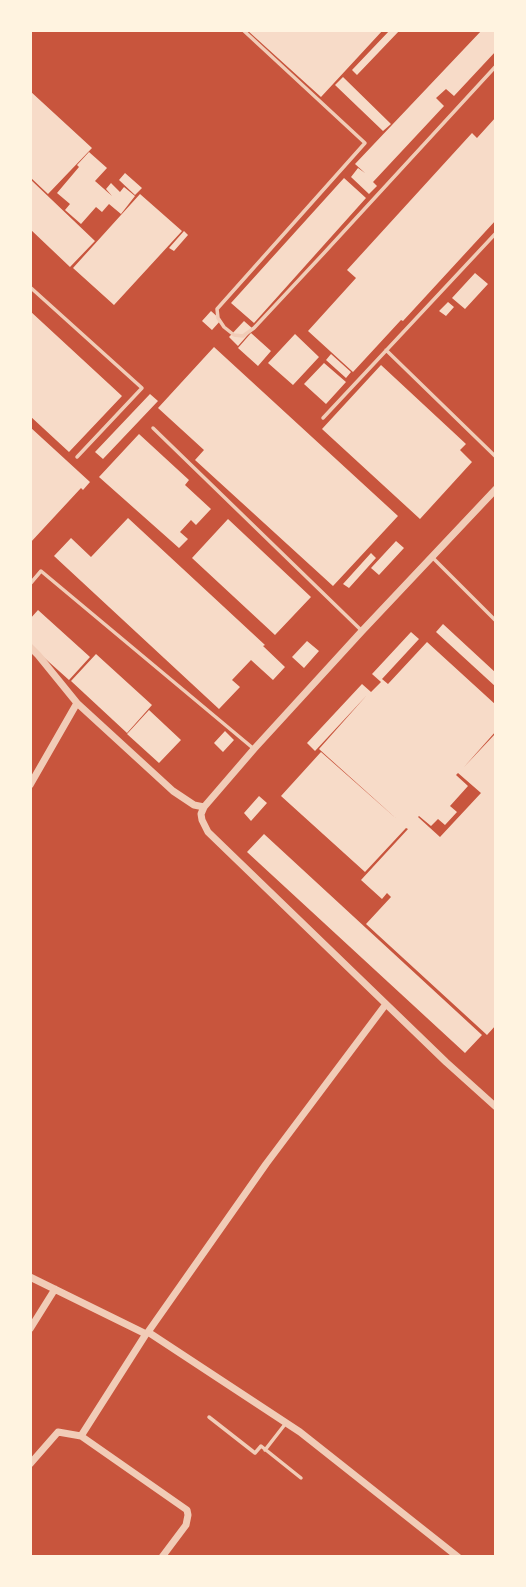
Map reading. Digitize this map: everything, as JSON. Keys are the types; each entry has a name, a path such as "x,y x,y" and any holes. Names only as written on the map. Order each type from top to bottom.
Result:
{"street":[{"path":"496,489 254,749 204,807 202,820 208,832 496,1107"},
{"path":"30,647 77,703 173,792 194,805 204,807"},
{"path":"30,785 77,703"},
{"path":"81,1436 147,1333 266,1164 386,1004"},
{"path":"30,1277 147,1333 300,1432 458,1557"},
{"path":"30,1329 55,1289"},
{"path":"30,1464 58,1432 81,1436 187,1510 186,1525 162,1557"}],"lane":[{"path":"243,30 365,143 218,309 218,318 234,335 243,336 254,328 496,66"},
{"path":"323,418 496,233"},
{"path":"30,287 142,388 77,457"},
{"path":"386,350 496,457"},
{"path":"153,428 362,631"},
{"path":"432,557 496,621"},
{"path":"30,584 41,571 254,749"},
{"path":"209,1417 255,1453 261,1446 301,1478"},
{"path":"265,1450 286,1423"}],"building":[{"path":"247,30 383,30 321,97"},
{"path":"390,30 400,30 357,75 352,70"},
{"path":"482,30 496,30 496,51 454,96 446,89 436,98 444,106 373,182 377,186 369,194 351,177 358,168 365,173 355,164"},
{"path":"343,77 391,124 383,131 335,85"},
{"path":"30,91 92,148 48,194 30,177"},
{"path":"496,117 496,220 353,372 308,331 356,278 347,270 472,133 477,138"},
{"path":"89,152 107,168 95,181 112,196 106,189 111,183 120,192 124,187 135,196 121,214 109,204 102,212 96,207 81,224 65,210 70,204 57,193"},
{"path":"125,173 142,188 135,195 119,180"},
{"path":"344,178 366,198 254,323 231,303"},
{"path":"30,179 95,241 70,267 30,229"},
{"path":"140,194 182,231 114,305 73,268"},
{"path":"184,231 188,235 174,251 169,248"},
{"path":"475,273 488,284 465,309 452,298"},
{"path":"448,302 454,307 446,316 439,311"},
{"path":"30,311 122,396 69,452 30,416"},
{"path":"211,311 221,320 212,330 202,321"},
{"path":"244,321 253,329 238,346 229,337"},
{"path":"251,333 271,351 258,366 238,348"},
{"path":"295,334 319,357 293,385 268,363"},
{"path":"214,347 398,516 333,586 195,460 204,450 158,408"},
{"path":"331,354 351,372 346,378 326,360"},
{"path":"324,363 346,382 326,404 304,384"},
{"path":"381,365 466,444 460,450 472,462 420,519 322,429"},
{"path":"150,394 158,401 103,459 95,452"},
{"path":"30,427 90,482 83,490 81,488 30,543"},
{"path":"139,434 189,480 185,485 211,509 196,525 191,520 180,532 188,539 179,548 99,477"},
{"path":"128,518 265,645 263,646 285,667 273,680 251,660 232,680 240,687 219,709 54,556 71,538 91,557"},
{"path":"228,519 311,597 275,635 192,558"},
{"path":"396,541 404,548 379,575 371,568"},
{"path":"371,553 376,558 349,588 343,584"},
{"path":"38,610 90,657 69,680 30,645 30,619"},
{"path":"443,624 496,673 496,687 436,632"},
{"path":"411,632 419,639 382,679 388,684 427,642 496,705 496,731 464,767 496,733 496,1025 487,1035 366,924 391,897 387,893 382,899 361,880 408,829 406,828 365,872 281,796 321,752 399,821 319,749 367,695 315,751 307,743 362,684 371,692 381,682 372,674","holes":["458,773 481,793 440,837 418,817 431,826 438,819 445,825 457,812 450,806 468,786 456,775"]},
{"path":"307,641 319,651 304,668 292,657"},
{"path":"96,654 152,705 127,733 71,681"},
{"path":"149,710 181,740 159,763 127,734"},
{"path":"225,731 234,740 223,752 214,743"},
{"path":"259,796 267,803 251,821 244,813"},
{"path":"264,834 482,1035 465,1053 247,852"}]}
